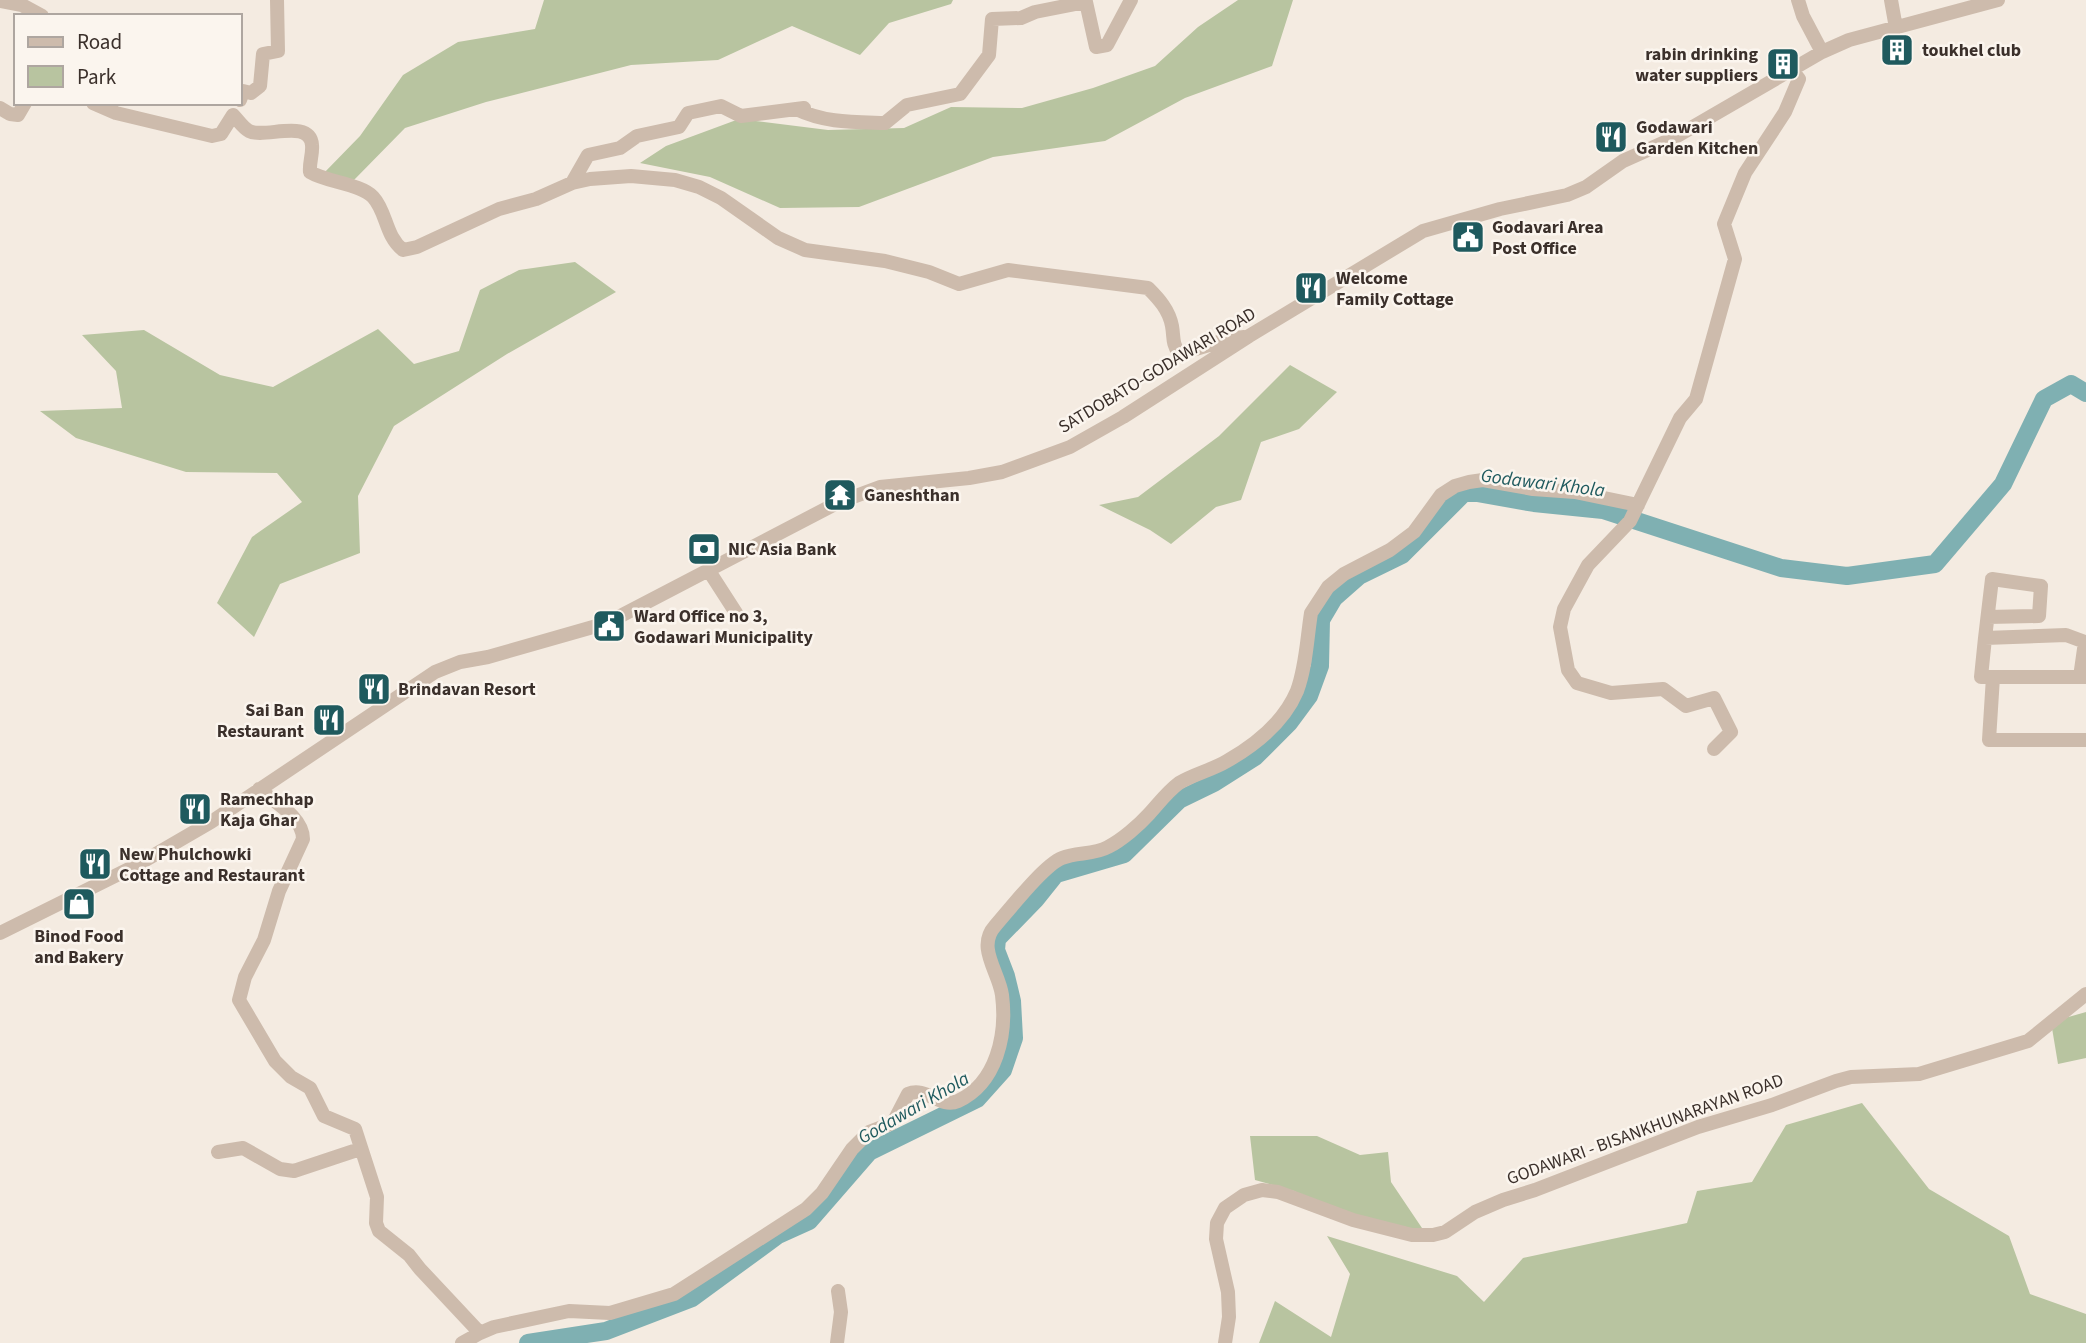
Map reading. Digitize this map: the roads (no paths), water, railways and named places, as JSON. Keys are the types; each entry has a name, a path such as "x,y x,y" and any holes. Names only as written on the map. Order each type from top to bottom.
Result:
{"street":[{"path":"242,94 243,92 251,93 260,86 262,54 278,51 276,0"},
{"path":"572,183 589,155 620,148 636,136 679,127 688,113 721,106 741,116 803,108 812,117 828,120 885,122 907,105 960,94 989,55 992,19 1021,18 1035,12 1086,2 1096,47 1107,45 1131,0"},
{"path":"1798,0 1803,16 1822,52"},
{"path":"1891,0 1896,28"},
{"name":"SATDOBATO-GODAWARI ROAD","path":"0,933 137,865 211,822 359,721 435,673 460,662 607,623 837,503 880,487 1002,472 1070,447 1423,231 1500,209 1567,195 1586,187 1623,161 1672,139 1822,52 1849,40 1998,0"},
{"path":"0,1 22,5 38,14"},
{"path":"1714,749 1731,732 1714,698 1686,706 1663,689 1611,693 1577,683 1567,670 1560,628 1564,608 1588,565 1630,521 1680,418 1696,398 1735,259 1724,225 1745,173 1786,112 1799,79 1793,70"},
{"path":"0,108 18,115 24,105"},
{"path":"98,105 116,113 212,136 220,134 237,106"},
{"path":"237,106 249,131 260,133 296,130 308,136 312,144 310,172 320,178 370,194 376,201 394,243 402,250 417,247 499,209 572,183 631,176 676,180 699,187 720,198 778,238 805,250 885,261 929,272 959,284 1008,270 1148,288 1165,306 1172,325 1174,346 1179,354 1226,339 1249,336"},
{"path":"462,1343 494,1327 569,1311 610,1313 674,1294 806,1209 822,1193 852,1149 864,1137 895,1119 908,1094 921,1091 944,1102 953,1102 980,1084 998,1054 1003,1031 1002,993 987,947 992,929 1055,861 1109,847 1148,815 1180,782 1224,763 1254,744 1283,715 1298,690 1311,613 1328,587 1344,574 1390,550 1414,532 1441,495 1455,486 1483,480 1533,489 1575,492 1638,505"},
{"path":"709,571 738,616"},
{"path":"1985,638 2066,635 2085,642 2083,677 1981,677 1985,638 1988,617"},
{"path":"1993,677 1989,740 2086,737"},
{"path":"259,789 299,824 303,839 279,891 264,940 245,977 239,1000 275,1061 290,1077 310,1088 324,1116 355,1129 377,1197 376,1223 379,1231 409,1255 480,1333"},
{"name":"GODAWARI - BISANKHUNARAYAN ROAD","path":"1225,1343 1229,1317 1228,1292 1216,1239 1217,1223 1225,1208 1244,1195 1262,1190 1278,1192 1353,1220 1412,1234 1433,1235 1503,1200 1698,1128 1836,1081 1851,1077 1919,1074 2028,1041 2086,995"},
{"path":"218,1152 243,1148 280,1169 294,1171 360,1149"},
{"path":"837,1343 841,1312 838,1291"}],"waterway":[{"name":"Godawari Khola","path":"528,1343 606,1331 692,1298 778,1235 809,1221 869,1152 977,1099 1003,1070 1014,1038 1012,1001 996,950 997,939 1056,874 1124,854 1179,800 1214,783 1255,757 1289,723 1309,696 1320,666 1321,620 1334,598 1359,576 1402,555 1464,493 1603,510 1781,568 1847,576 1935,564 2003,484 2044,399 2071,384 2086,393"}],"place":[{"name":"toukhel club","path":"1897,50"},
{"name":"rabin drinking water suppliers","path":"1783,64"},
{"name":"Godawari Garden Kitchen","path":"1611,137"},
{"name":"Godavari Area Post Office","path":"1468,237"},
{"name":"Welcome Family Cottage","path":"1311,288"},
{"name":"Ganeshthan","path":"840,495"},
{"name":"NIC Asia Bank","path":"704,549"},
{"name":"Ward Office no 3, Godawari Municipality","path":"609,626"},
{"name":"Brindavan Resort","path":"374,689"},
{"name":"Sai Ban Restaurant","path":"329,720"},
{"name":"Ramechhap Kaja Ghar","path":"195,809"},
{"name":"New Phulchowki Cottage and Restaurant","path":"95,864"},
{"name":"Binod Food and Bakery","path":"79,904"}]}
